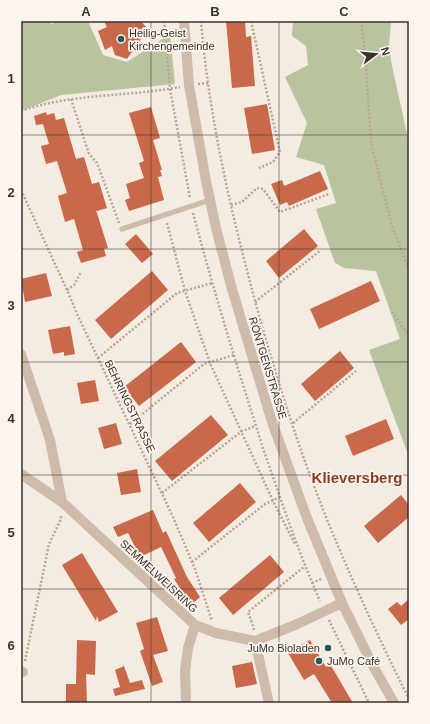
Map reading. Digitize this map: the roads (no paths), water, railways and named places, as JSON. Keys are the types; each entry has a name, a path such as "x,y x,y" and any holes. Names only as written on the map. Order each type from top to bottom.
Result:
{"street":[{"name":"RÖNTGENSTRASSE","path":"184,21 189,85 210,200 232,289 272,422 310,526 342,603 372,664 394,703"},
{"path":"21,354 50,440 62,502"},
{"name":"SEMMELWEISRING","path":"21,474 62,502 195,625 216,633 255,641"},
{"path":"269,703 255,641 295,625 342,603"},
{"path":"186,703 184,671 188,648 195,625"}],"lane":[{"path":"122,229 210,200"}],"place":[{"name":"Heilig-Geist Kirchengemeinde","path":"121,39"},
{"name":"JuMo Bioladen","path":"328,648"},
{"name":"JuMo Café","path":"319,661"}],"district":[{"name":"Klieversberg","path":"357,478"}]}
